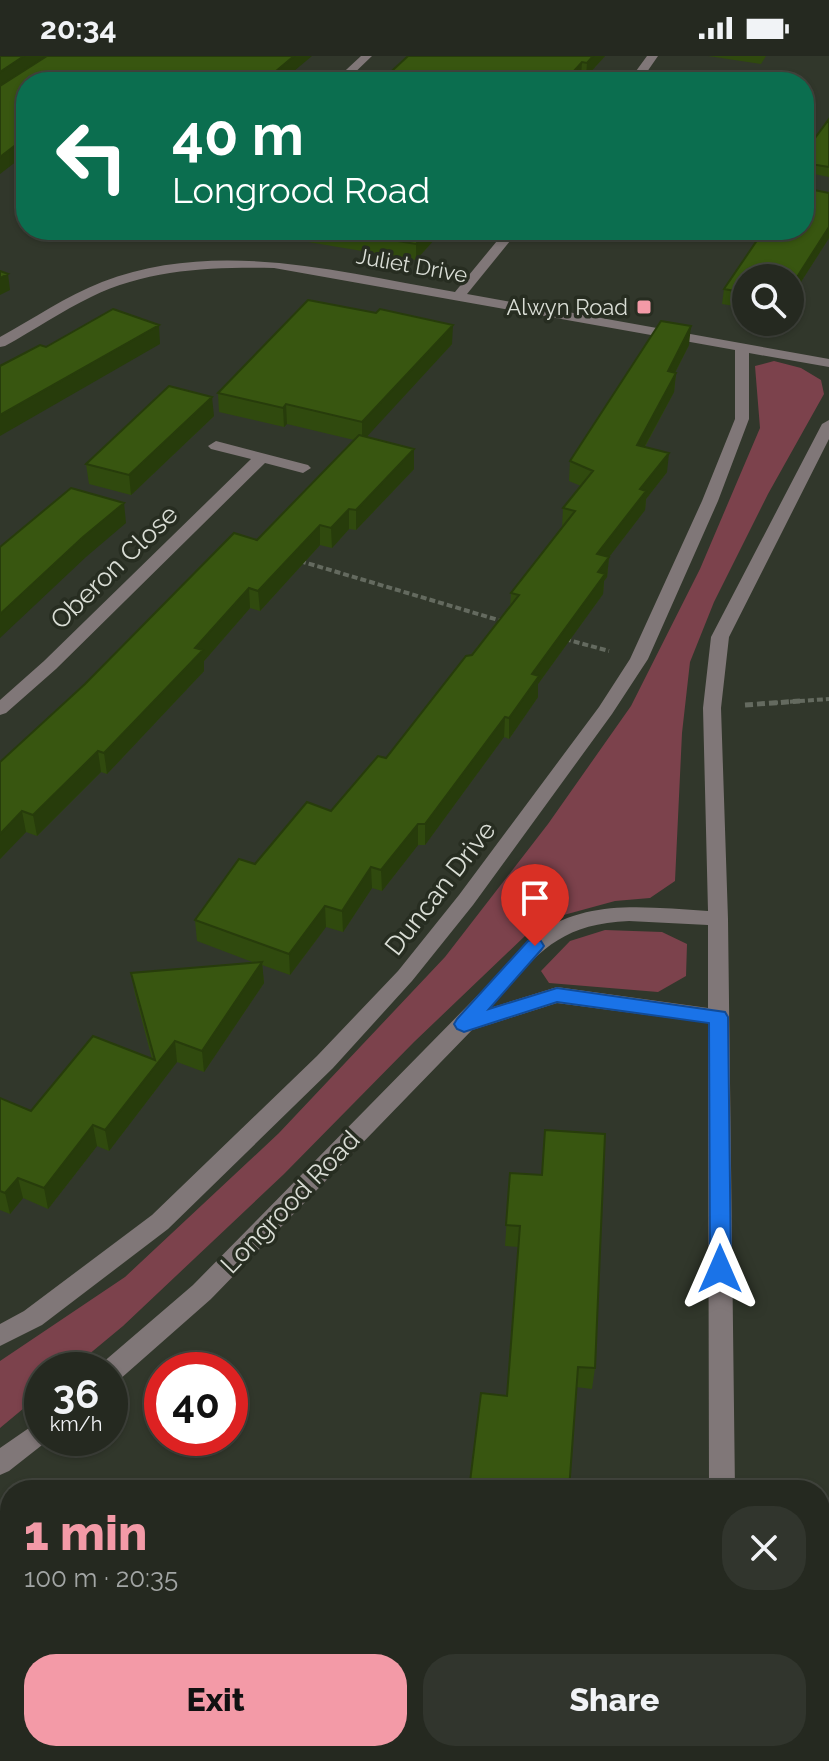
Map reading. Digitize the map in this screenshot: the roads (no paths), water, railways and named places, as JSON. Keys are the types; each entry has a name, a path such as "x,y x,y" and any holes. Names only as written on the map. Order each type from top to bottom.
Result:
{"street":[{"path":"350,72 367,56"},
{"path":"459,296 505,240"},
{"name":"Juliet Drive","path":"0,343 89,293 136,277 228,262 274,264 829,363"},
{"name":"Duncan Drive","path":"0,1336 33,1318 160,1222 325,1062 405,976 466,900 606,710 639,659 710,501 742,419 742,349"},
{"path":"722,1480 718,919 712,708 720,637 829,424"},
{"path":"216,446 303,468"},
{"name":"Oberon Close","path":"0,709 50,665 261,458"},
{"name":"Longrood Road","path":"128,1356 202,1292 464,1024 535,946 575,921 633,915 718,919"},
{"name":"Longrood Road","path":"464,1024 557,995 719,1017"},
{"path":"0,1463 24,1444"}],"place":[{"name":"Alwyn Road","path":"644,307"}]}
